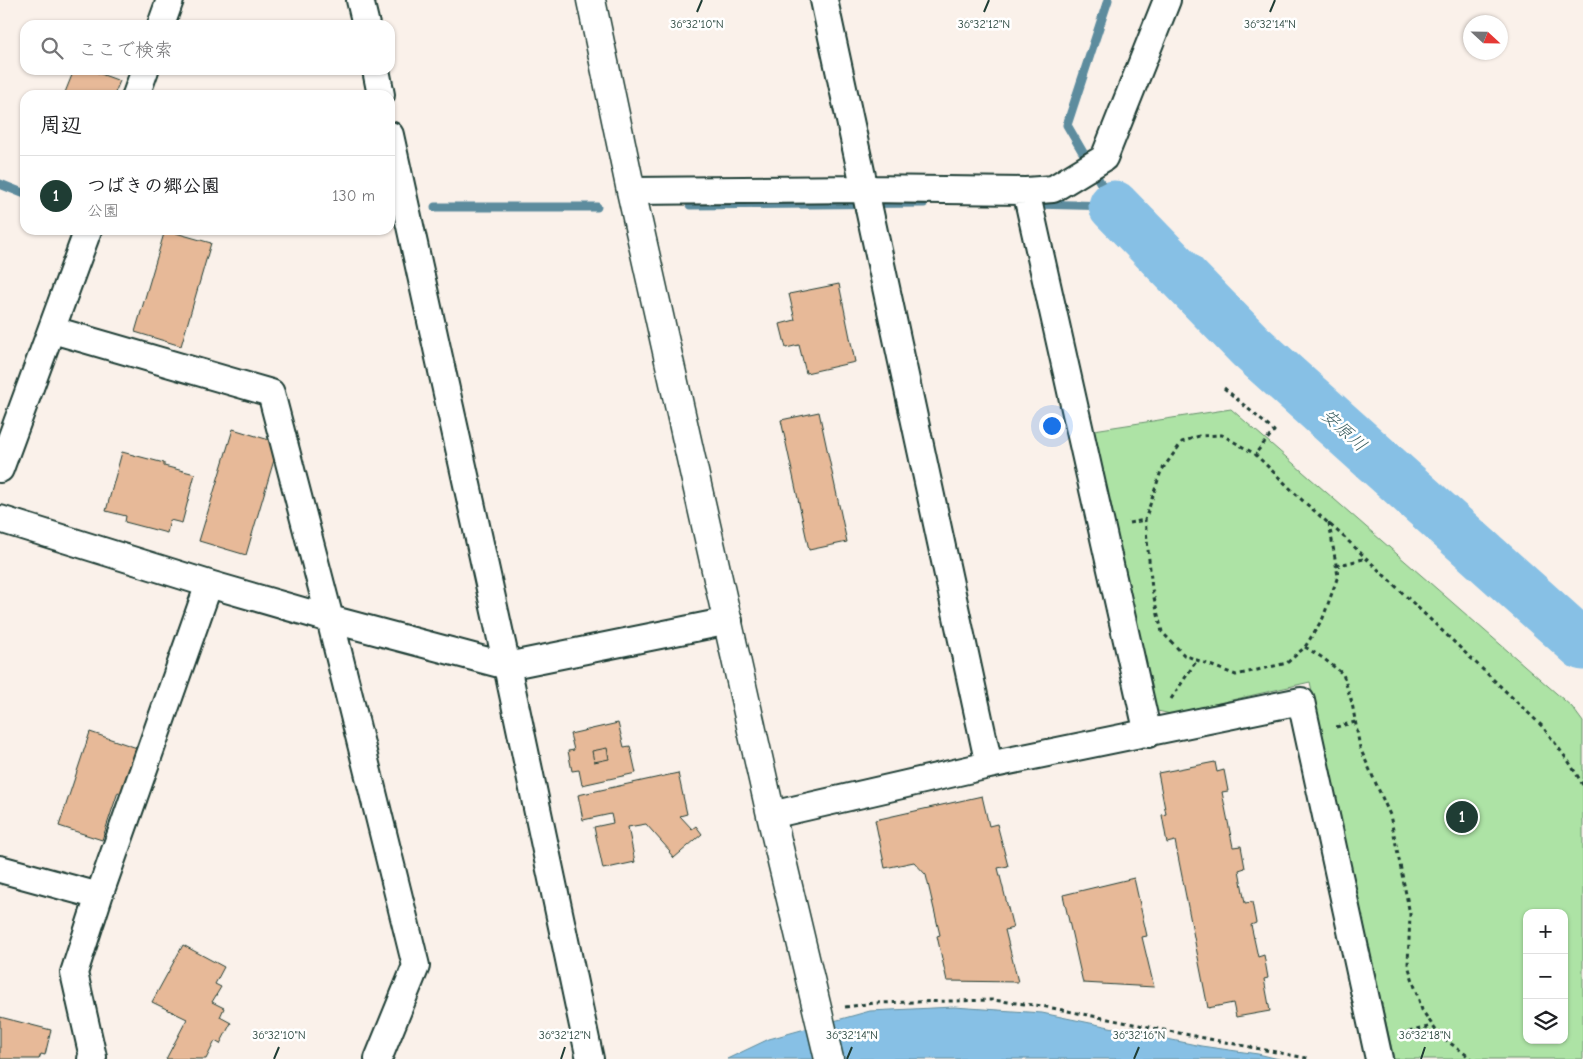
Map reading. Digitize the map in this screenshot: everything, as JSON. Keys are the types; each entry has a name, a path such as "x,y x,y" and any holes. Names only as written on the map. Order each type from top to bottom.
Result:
{"street":[{"path":"163,20 170,0"},
{"path":"360,0 365,20"},
{"path":"591,0 772,815 829,1059"},
{"path":"824,0 989,765"},
{"path":"632,191 868,201 1029,202 1053,190 1104,158 1167,0"},
{"path":"138,90 143,75"},
{"path":"377,75 380,90"},
{"path":"395,158 507,666 590,1059"},
{"path":"1029,202 1148,734"},
{"path":"0,469 53,330 86,235"},
{"path":"53,330 271,393 330,619 416,966 378,1059"},
{"path":"0,519 209,584 330,619 507,666 729,621"},
{"path":"91,1059 93,1057 74,972 209,584"},
{"path":"772,815 989,765 1148,734 1301,701 1379,1059"},
{"path":"0,869 99,896"}],"path":[{"path":"1224,388 1274,431 1255,454"},
{"path":"1329,523 1338,576 1323,618 1305,647 1287,662 1236,675 1184,655 1162,632 1152,588 1145,520 1161,471 1182,442 1199,436 1222,435 1255,454 1302,500 1329,523 1367,558 1543,727 1569,762 1583,785"},
{"path":"1336,566 1367,558"},
{"path":"1305,647 1343,674 1352,703 1360,748 1390,815 1410,914 1408,965 1422,1010 1439,1036 1472,1059"},
{"path":"818,1010 875,1003 992,1000 1042,1006 1311,1059"}],"green space":[{"path":"1231,409 1572,707 1583,722 1583,1059 1394,1059 1310,682 1171,714 1153,710 1094,430"}],"water":[{"path":"954,1007 1042,1013 1201,1046 1279,1059 727,1059 769,1039 870,1011"}],"building":[{"path":"72,75 104,75 120,81 116,90 66,90"},
{"path":"164,235 183,235 211,243 181,346 135,332"},
{"path":"839,284 855,362 806,373 799,345 786,348 780,324 795,320 789,294"},
{"path":"819,412 847,542 809,550 781,420"},
{"path":"233,429 279,443 246,555 199,541"},
{"path":"122,452 164,463 164,466 195,474 182,523 170,520 167,533 125,522 126,516 106,511"},
{"path":"618,723 624,747 630,746 636,773 582,785 579,770 572,771 568,751 574,750 570,734"},
{"path":"90,732 140,749 125,794 118,792 102,840 59,826"},
{"path":"607,748 609,759 594,762 592,751"},
{"path":"1215,762 1217,772 1224,770 1228,791 1222,792 1233,847 1241,846 1245,868 1239,870 1245,903 1252,902 1256,923 1251,925 1258,957 1264,955 1268,978 1264,979 1270,1011 1236,1017 1233,1003 1208,1008 1175,841 1167,843 1162,815 1166,814 1158,773"},
{"path":"678,773 687,814 680,816 692,829 696,826 702,834 674,858 646,824 628,827 635,862 603,869 594,827 613,823 611,814 583,820 578,795"},
{"path":"982,796 989,826 997,824 1008,866 998,868 1013,928 1005,930 1018,982 947,981 937,936 940,935 926,875 914,862 885,868 875,820"},
{"path":"1134,878 1147,936 1142,937 1154,987 1083,983 1063,895"},
{"path":"183,945 224,967 215,984 221,987 212,1002 224,1008 220,1017 231,1023 220,1044 215,1041 206,1059 166,1059 187,1019 152,1002"},
{"path":"0,1017 51,1030 45,1055 41,1054 39,1059 0,1059"}],"waterway":[{"path":"1108,0 1067,125 1114,206"},
{"path":"0,184 20,192"},
{"path":"690,205 924,203"},
{"path":"1032,204 1114,206"},
{"name":"安原川","path":"1114,206 1250,346 1583,645"},
{"path":"435,207 597,207"}],"place":[{"name":"つばきの郷公園","path":"1462,817"}]}
